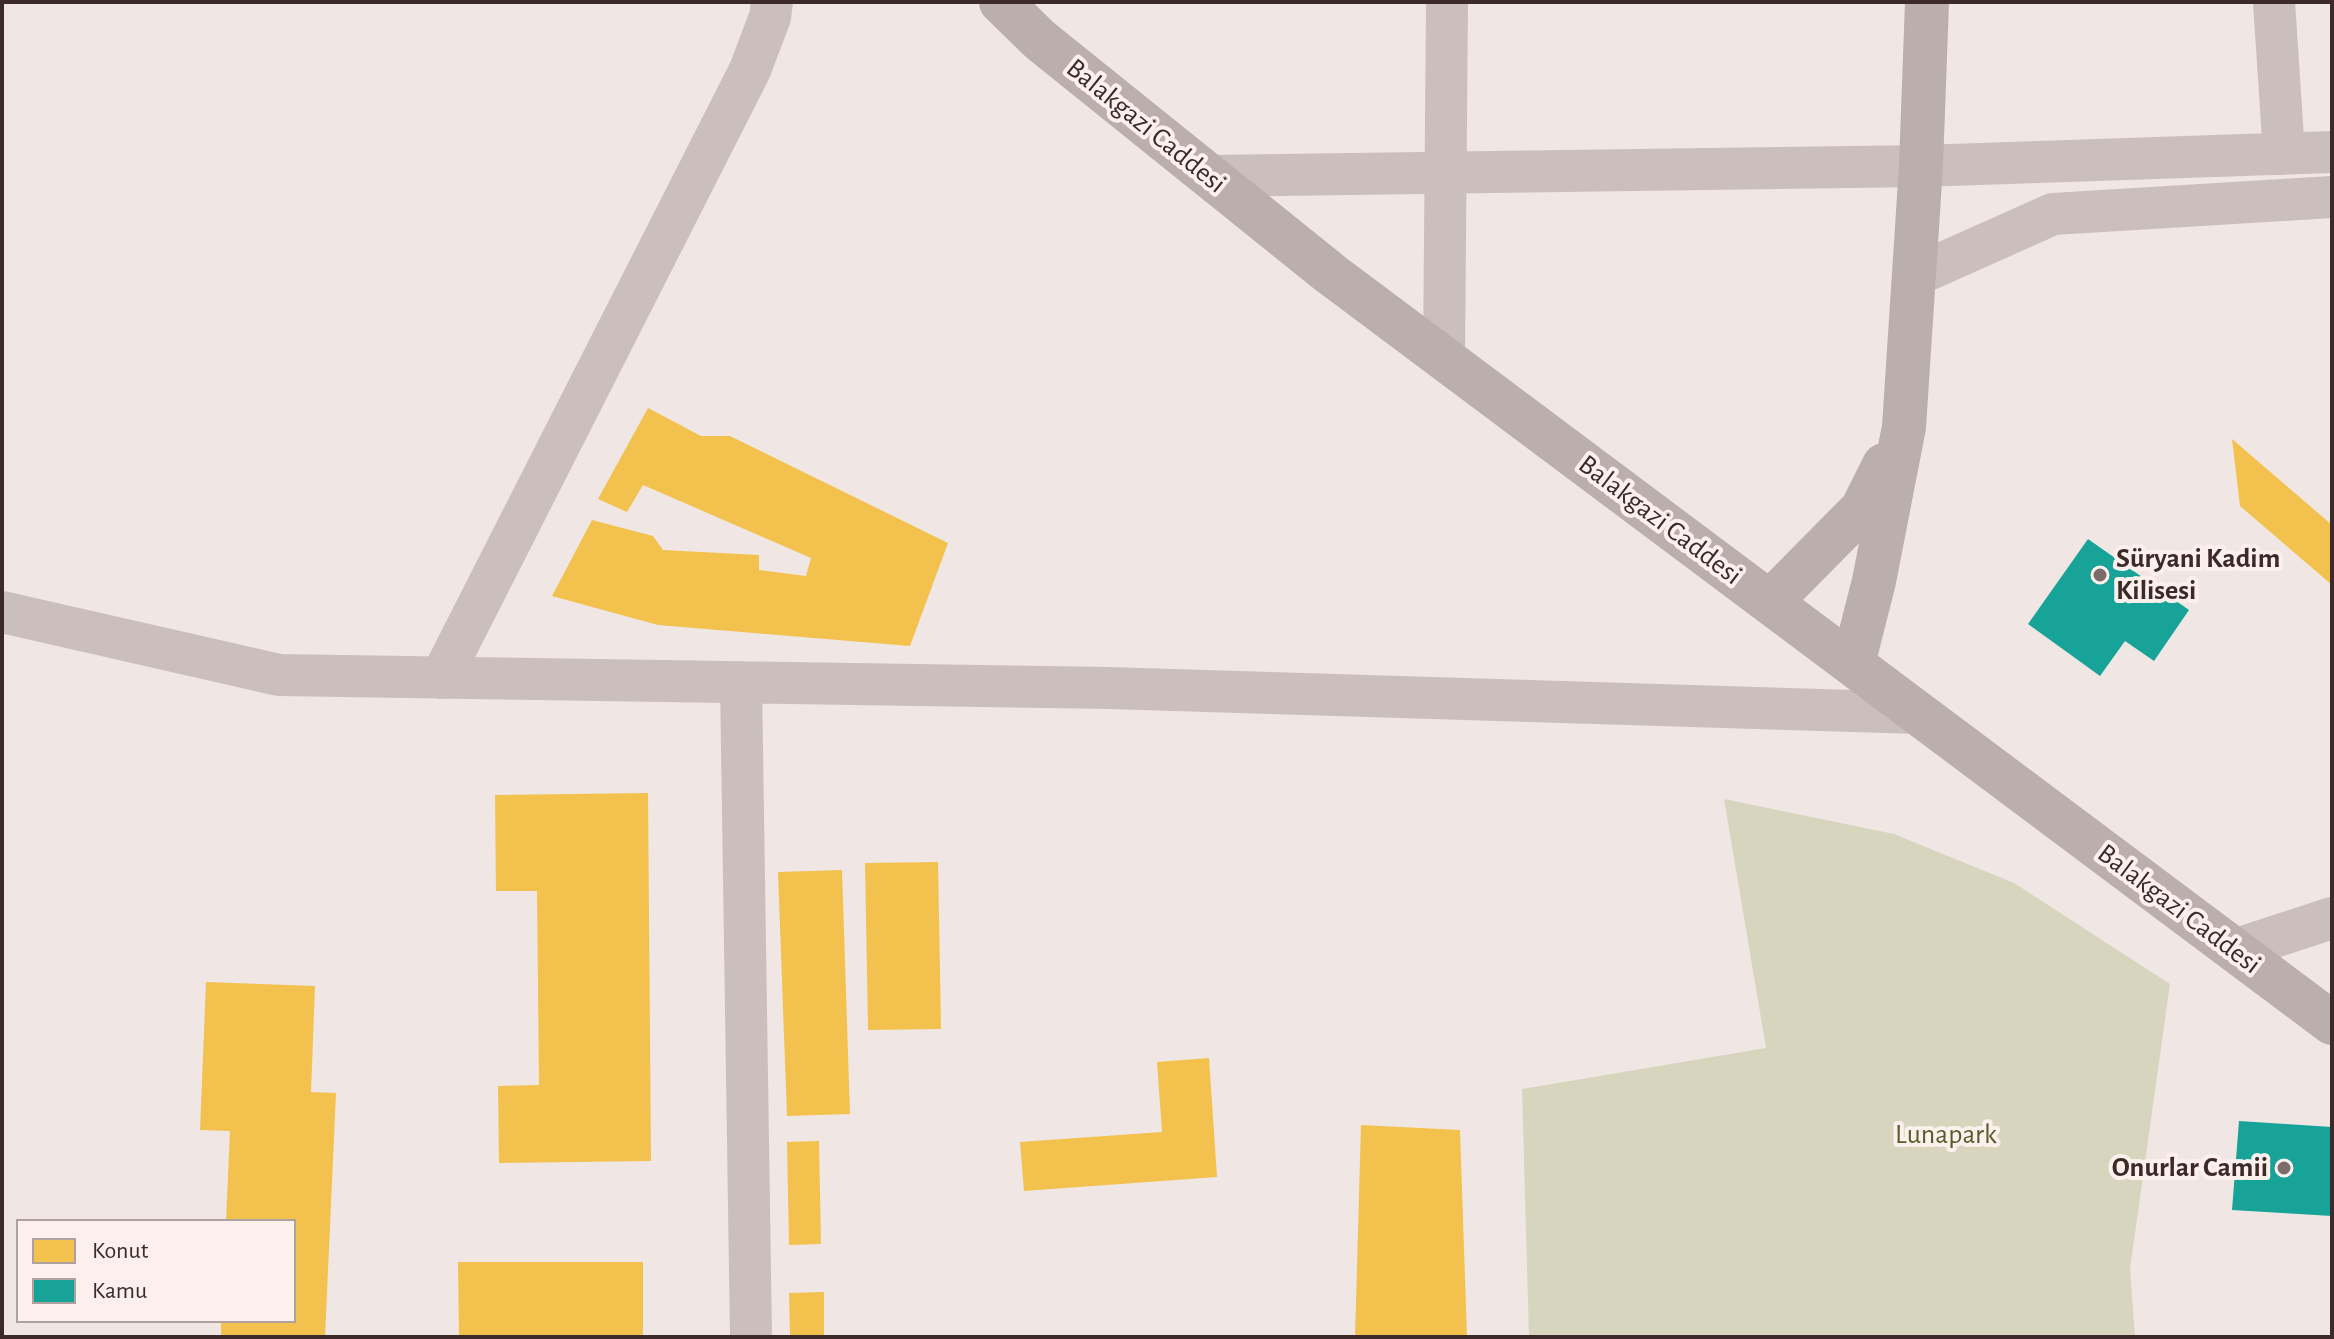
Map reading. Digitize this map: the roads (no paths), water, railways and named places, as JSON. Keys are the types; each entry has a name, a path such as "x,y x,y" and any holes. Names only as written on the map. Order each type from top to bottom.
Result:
{"main road":[{"name":"Balakgazi Caddesi","path":"1001,2 1040,40 1331,274 2332,1023"},
{"path":"1853,664 1874,581 1904,427 1921,166 1927,2"},
{"path":"1770,602 1862,509 1904,427"}],"street":[{"path":"441,678 750,70 770,17 772,2"},
{"path":"1444,358 1447,2"},
{"path":"2274,2 2284,154"},
{"path":"1208,176 1921,166 2332,152"},
{"path":"1914,276 2053,214 2332,197"},
{"path":"2,612 279,675 1125,688 1918,713"},
{"path":"741,682 751,1337"},
{"path":"2234,950 2332,918"}],"place":[{"name":"Süryani Kadim Kilisesi","path":"2100,575"},
{"name":"Onurlar Camii","path":"2284,1168"}],"park label":[{"name":"Lunapark","path":"1946,1135"}]}
